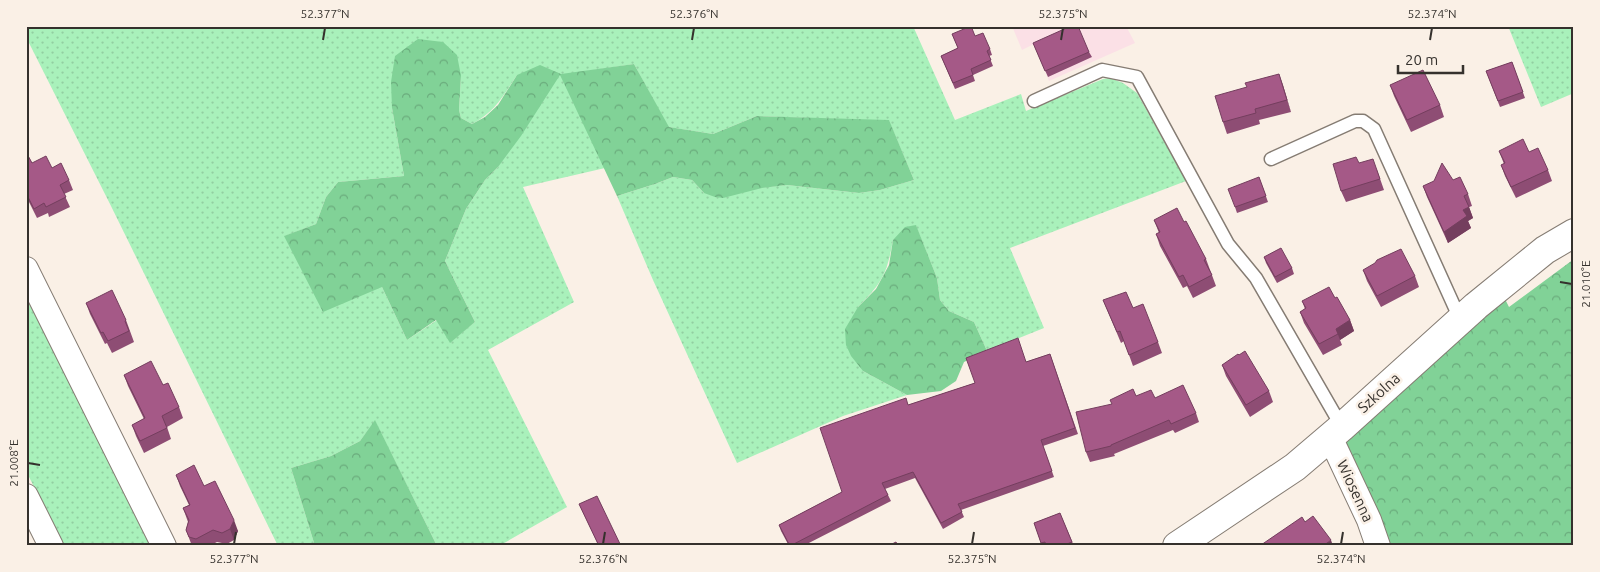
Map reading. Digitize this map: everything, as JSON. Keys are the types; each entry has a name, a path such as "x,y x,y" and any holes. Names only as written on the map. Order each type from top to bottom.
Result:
{"street":[{"name":"Szkolna","path":"1177,546 1295,467 1460,320 1545,250 1574,233"},
{"path":"26,269 164,546"},
{"name":"Wiosenna","path":"1336,432 1378,546"},
{"path":"26,496 51,546"}],"lane":[{"path":"1034,101 1102,70 1137,77 1228,244 1256,278 1336,432"},
{"path":"1271,159 1355,121 1363,121 1374,129 1460,320"}],"shaded area":[{"path":"1012,26 1126,26 1135,43 1049,81 1034,44 1022,50"}],"green space":[{"path":"26,26 913,26 955,120 1021,94 1026,111 1103,79 1110,78 1123,83 1137,93 1186,181 1010,248 1044,328 987,351 974,322 949,311 940,300 937,278 916,226 893,240 886,270 873,291 858,307 863,371 907,395 843,416 737,463 653,280 617,196 673,177 692,180 704,193 787,185 859,193 880,190 914,180 889,121 757,116 713,134 668,127 634,64 561,75 605,168 523,187 574,302 488,350 567,507 499,546 437,546 375,421 360,441 331,456 291,468 315,546 278,546 26,37","holes":["517,75 498,167 485,180 466,209 445,261 475,322 450,342 437,320 407,340 382,287 285,236 316,224 326,197 338,182 404,176 392,108 461,76 459,110 461,118 472,124 493,109"]},
{"path":"1508,26 1574,26 1574,93 1541,107"},
{"path":"418,39 443,42 457,55 461,76 459,110 461,118 472,124 485,117 498,105 517,75 540,65 561,74 634,64 669,127 713,134 757,116 889,120 914,180 880,190 859,193 787,185 762,188 723,198 704,193 692,180 673,177 617,196 560,75 521,136 498,167 485,180 466,209 445,261 475,322 450,343 436,320 407,340 382,287 323,312 284,236 316,224 326,197 338,182 404,176 392,108 391,82 395,56"},
{"path":"916,225 937,278 940,300 949,311 974,322 987,351 964,362 956,381 941,391 907,395 863,371 851,356 846,345 845,329 858,307 876,289 889,265 893,240 905,227"},
{"path":"1574,259 1574,546 1391,546 1346,447 1347,437 1504,297 1509,307"},
{"path":"26,289 153,546 64,546 26,471"},
{"path":"375,420 437,546 315,546 291,468 331,456 360,441"}],"building":[{"path":"971,26 975,36 983,33 990,49 987,51 991,60 971,69 973,75 953,83 941,56 958,48 952,34"},
{"path":"1071,26 1078,26 1089,52 1045,71 1033,43"},
{"path":"1512,62 1523,92 1498,101 1486,71"},
{"path":"1423,70 1440,105 1407,120 1390,85"},
{"path":"1279,74 1287,100 1255,109 1256,113 1223,122 1215,96 1247,87 1245,83"},
{"path":"1523,139 1529,152 1538,148 1548,170 1511,187 1501,165 1505,163 1499,151"},
{"path":"26,152 32,163 46,156 52,168 61,163 69,180 60,185 66,197 46,207 44,203 34,209 26,193"},
{"path":"1356,157 1359,163 1373,159 1380,179 1341,191 1333,164"},
{"path":"1442,163 1453,180 1460,177 1468,194 1464,196 1469,207 1463,210 1467,216 1444,232 1423,186 1434,181"},
{"path":"1259,177 1266,196 1235,207 1228,189"},
{"path":"1177,208 1206,259 1204,260 1212,275 1189,287 1183,275 1179,277 1156,234 1160,232 1154,220"},
{"path":"1281,248 1292,268 1275,277 1264,257"},
{"path":"1401,249 1415,276 1377,296 1363,270 1377,260"},
{"path":"1329,287 1350,320 1336,329 1338,334 1319,344 1300,312 1306,308 1302,301"},
{"path":"112,290 129,331 108,341 103,332 101,333 86,303"},
{"path":"1126,292 1133,308 1143,304 1158,342 1129,355 1120,331 1117,332 1103,300"},
{"path":"1018,338 1026,362 1050,354 1075,428 1041,440 1052,471 958,504 962,512 941,523 913,472 882,483 888,495 790,546 779,525 842,492 820,428 906,398 908,405 975,383 966,358"},
{"path":"1245,351 1269,391 1246,405 1222,365"},
{"path":"151,361 163,385 168,383 179,407 162,416 167,428 140,441 132,425 145,418 124,375"},
{"path":"1183,385 1196,413 1171,424 1169,420 1111,446 1086,452 1076,412 1112,404 1110,400 1133,389 1136,396 1151,390 1155,398"},
{"path":"194,465 204,486 215,481 234,520 230,529 222,533 213,530 196,539 189,537 186,530 189,520 183,508 190,505 176,475"},
{"path":"597,496 621,546 599,546 579,504"},
{"path":"1060,513 1072,542 1062,546 1046,546 1045,542 1041,543 1034,523"},
{"path":"1313,516 1331,540 1323,546 1261,545 1302,517 1305,522"},
{"path":"896,542 898,546 888,546"}]}
